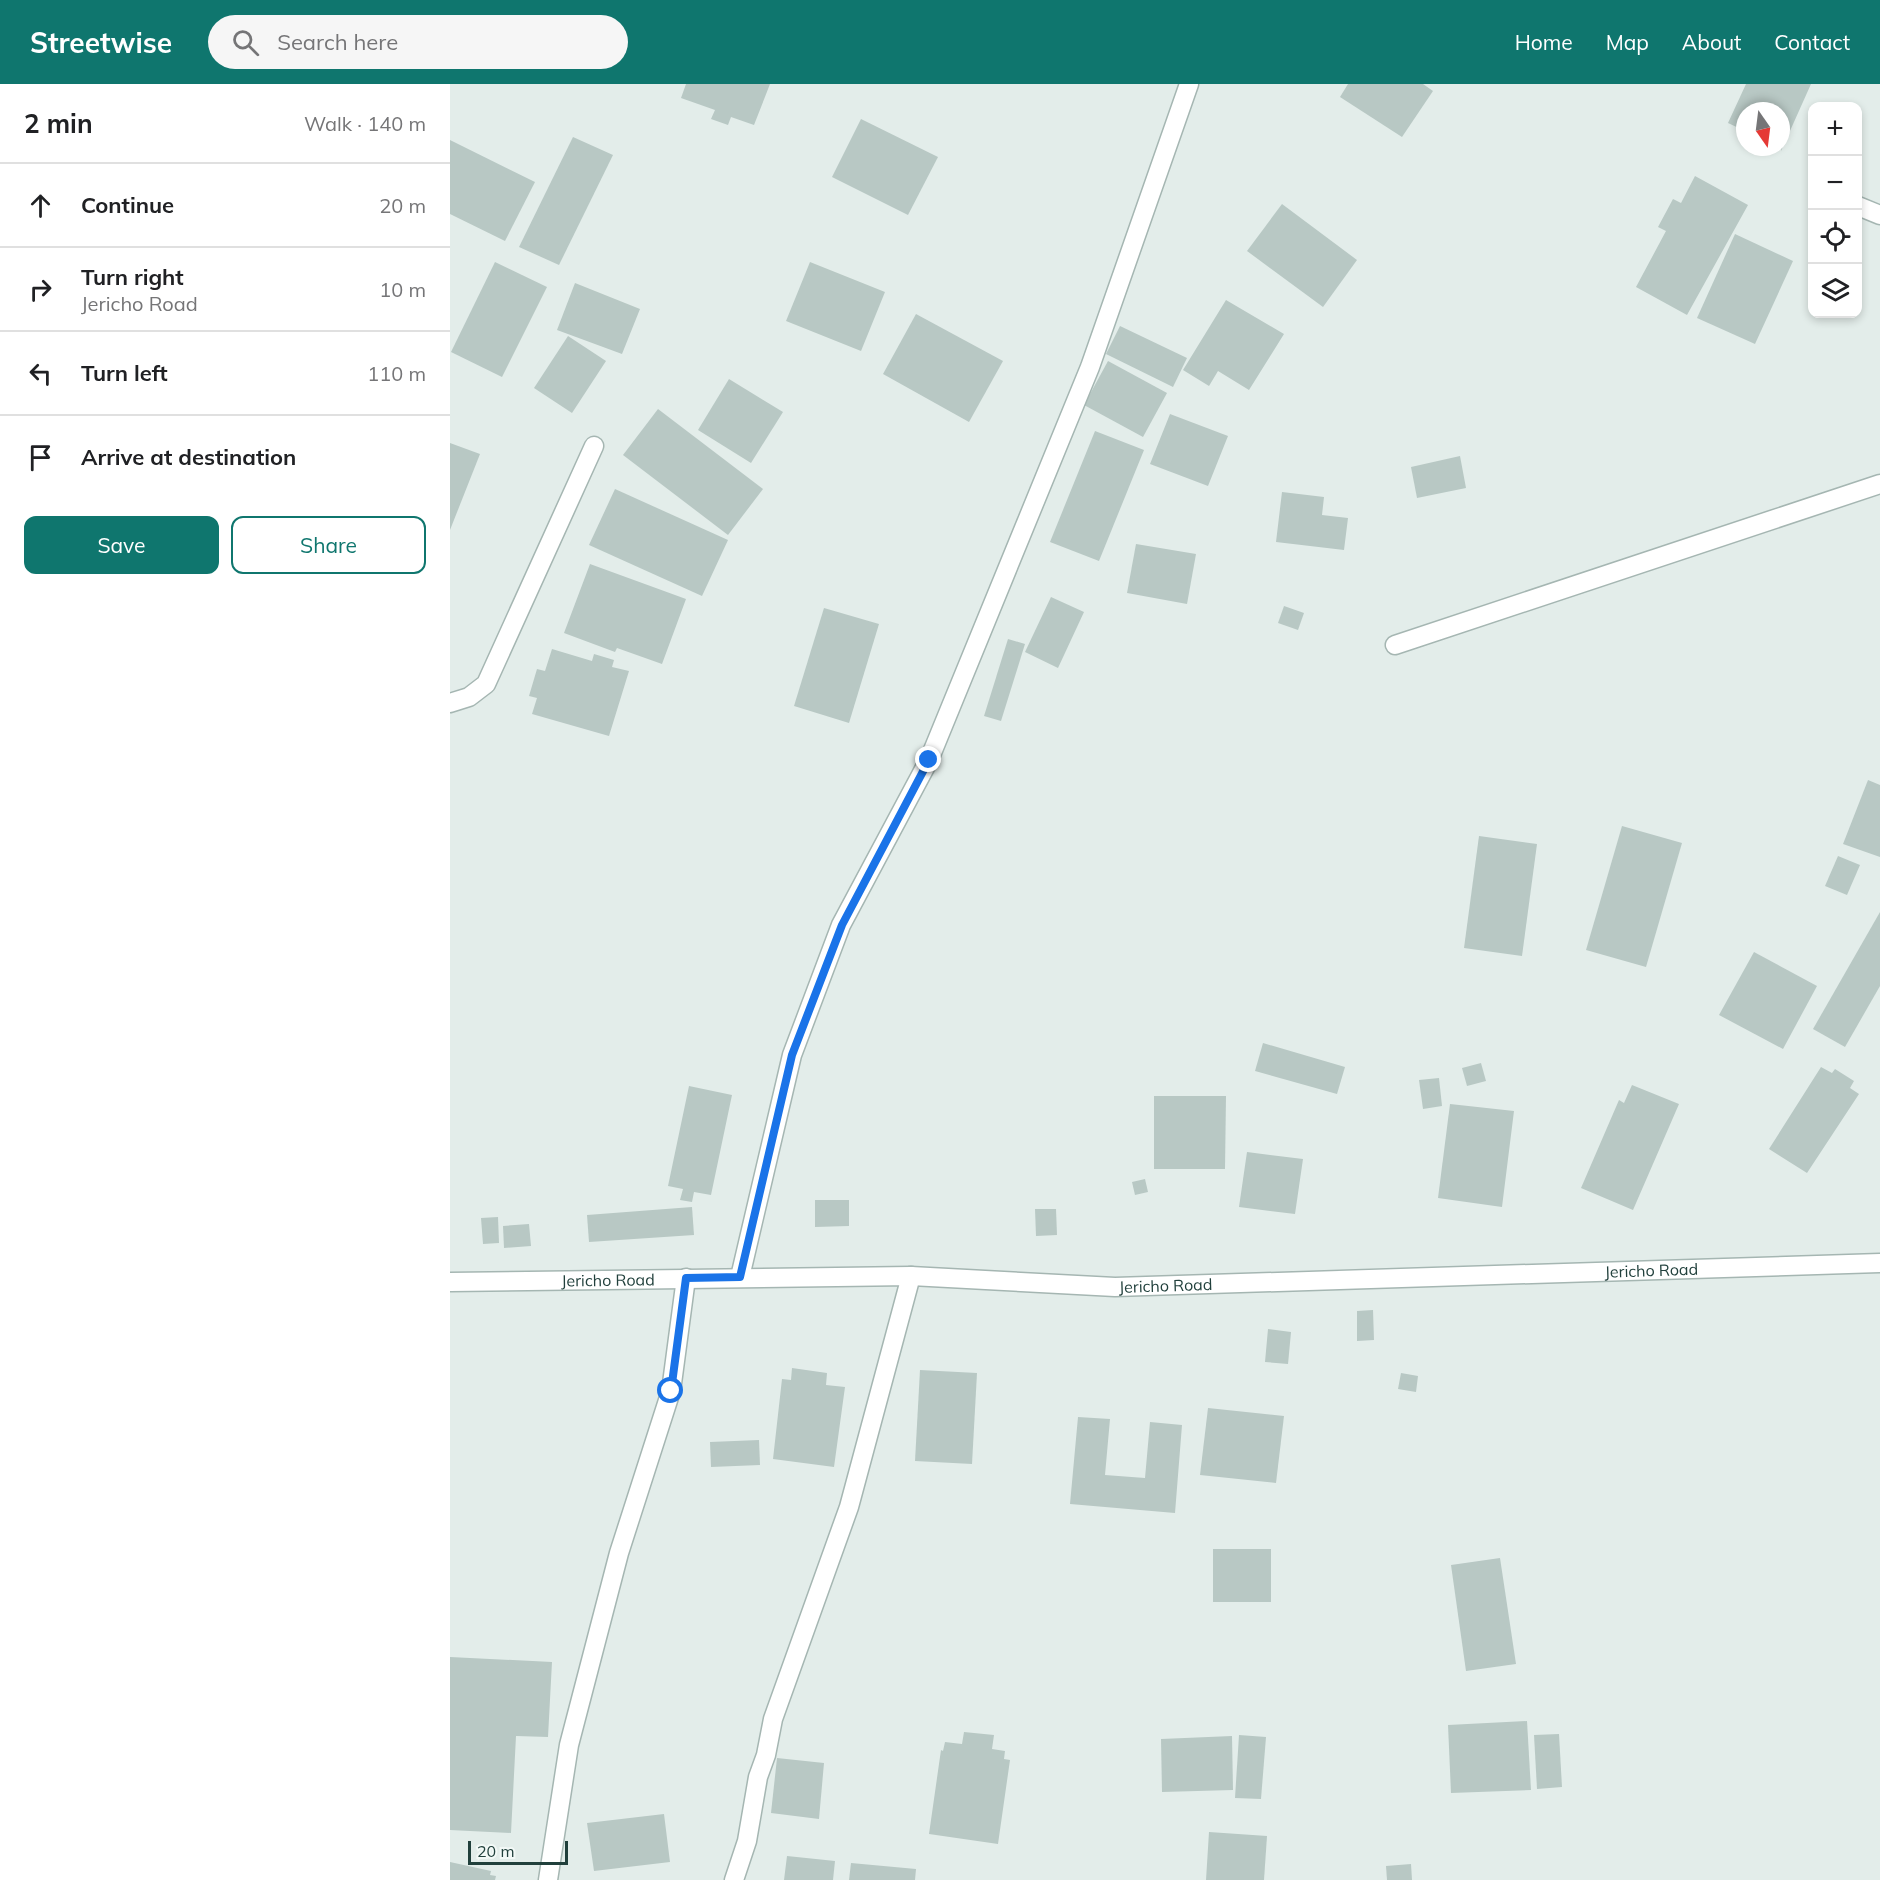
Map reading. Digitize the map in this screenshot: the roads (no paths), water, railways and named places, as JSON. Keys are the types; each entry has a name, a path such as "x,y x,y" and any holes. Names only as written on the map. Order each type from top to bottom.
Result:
{"street":[{"path":"740,1277 792,1055 842,925 929,760 1086,378 1189,84"},
{"path":"1862,208 1880,215"},
{"path":"450,703 469,697 486,684 594,446"},
{"path":"1395,645 1880,484"},
{"name":"Jericho Road","path":"450,1282 911,1276 1115,1287 1880,1263"},
{"path":"734,1880 747,1840 758,1777 766,1755 772,1719 849,1507 911,1276"},
{"path":"548,1880 572,1733 619,1553 671,1391 686,1278"}]}
